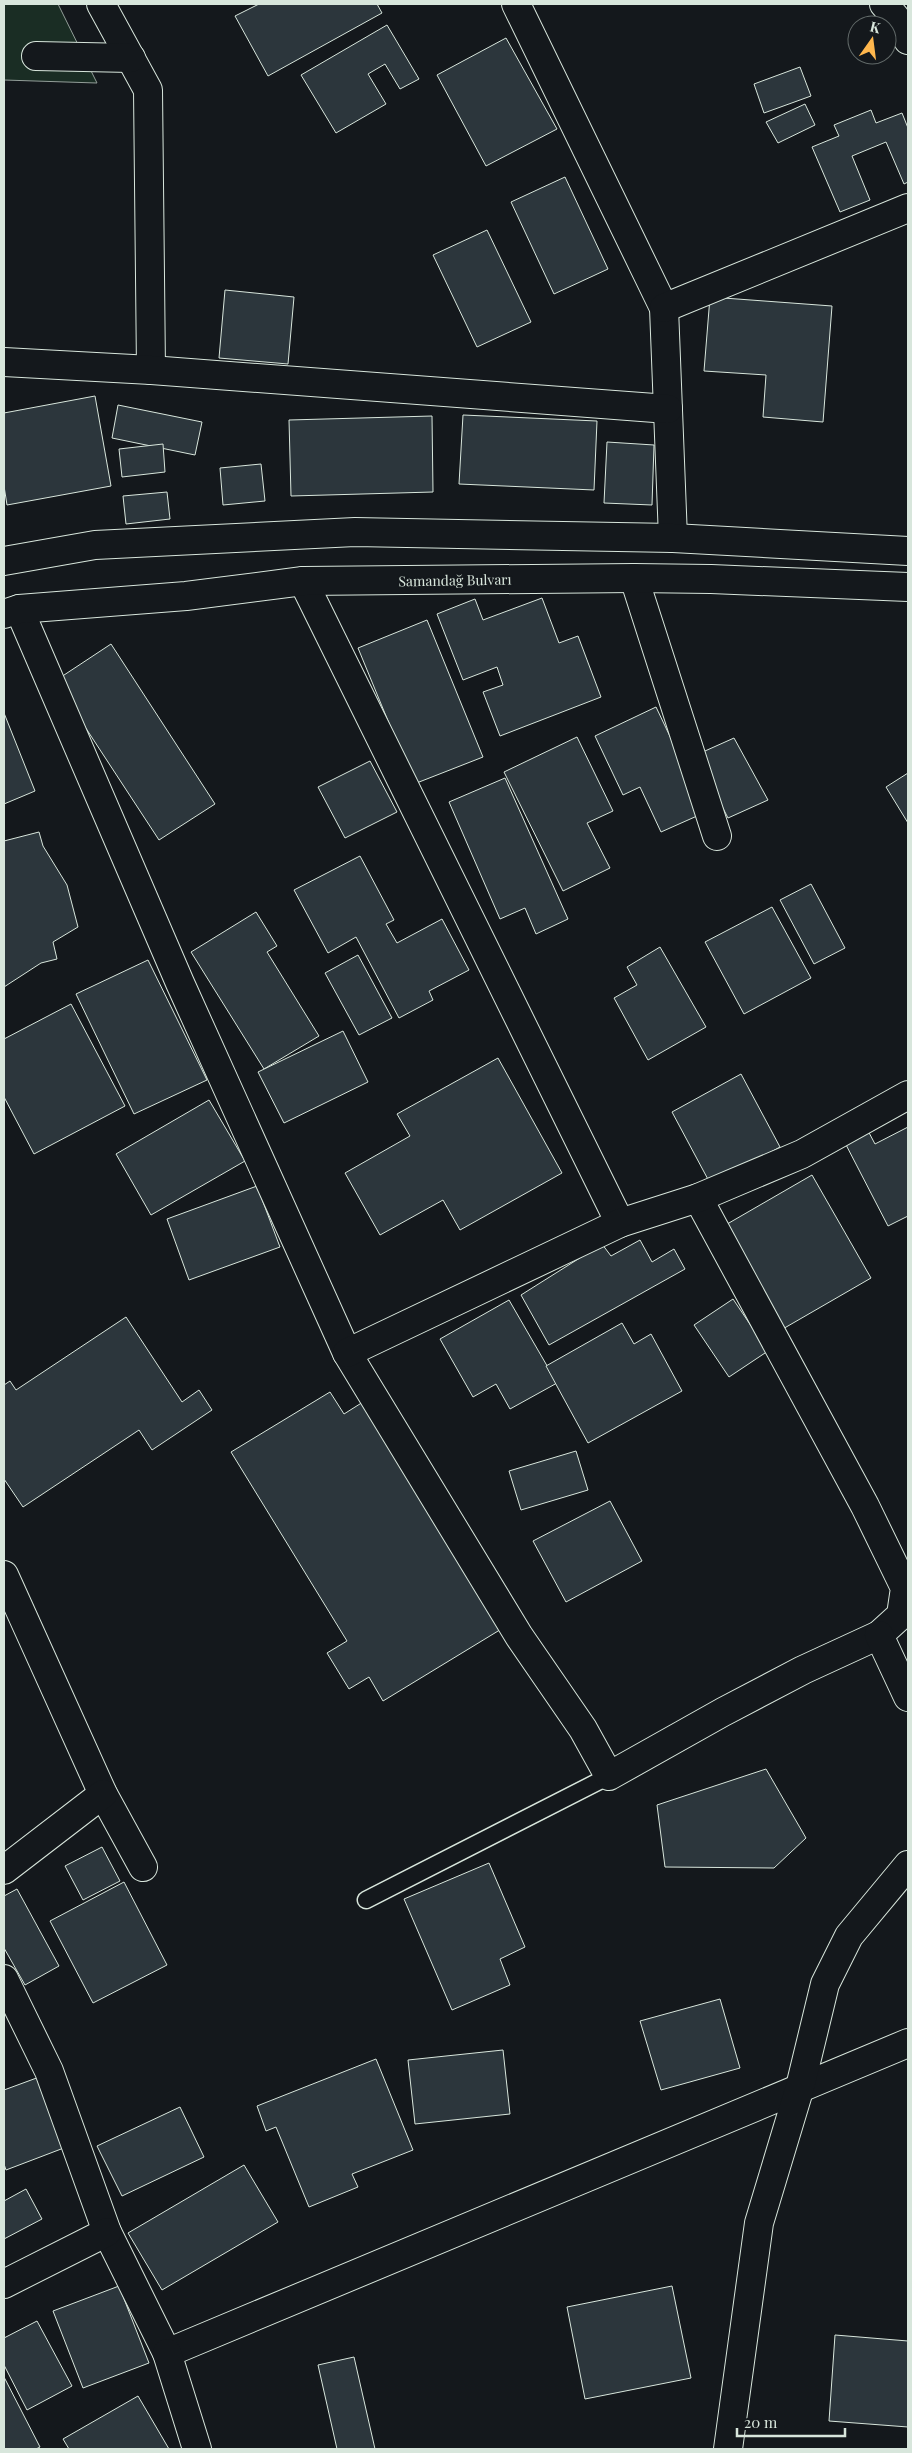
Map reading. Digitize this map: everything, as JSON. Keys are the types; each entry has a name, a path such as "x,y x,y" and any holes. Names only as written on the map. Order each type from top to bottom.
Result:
{"main road":[{"path":"101,4 148,90 151,370"},
{"path":"516,4 664,308 673,538"},
{"path":"884,4 895,17 908,40"},
{"path":"36,56 131,58"},
{"path":"664,308 908,208"},
{"path":"4,362 151,370 668,409"},
{"path":"4,561 95,545 355,532 673,538 908,550"},
{"path":"634,578 717,836"},
{"name":"Samandağ Bulvarı","path":"11,611 186,596 303,581 634,578 711,579 908,587"},
{"path":"303,581 620,1222"},
{"path":"11,611 347,1353 519,1636 583,1729 609,1776 803,1670 879,1635 901,1615 905,1588 865,1506 698,1198"},
{"path":"347,1353 620,1222 698,1198 802,1154 908,1095"},
{"path":"4,1574 103,1794 143,1867"},
{"path":"879,1635 908,1697"},
{"path":"4,1870 103,1794"},
{"path":"728,2449 759,2223 800,2087 825,1984 849,1936 908,1865"},
{"path":"4,1979 49,2071 107,2232 167,2353 197,2449"},
{"path":"167,2353 908,2043"},
{"path":"4,2284 107,2232"}],"lane":[{"path":"366,1900 609,1776"}],"green space":[{"path":"4,4 58,4 97,83 4,80"}],"building":[{"path":"259,4 377,4 382,13 268,76 235,16"},
{"path":"387,25 419,79 400,89 385,64 368,74 386,104 336,133 301,75"},
{"path":"506,38 557,129 486,166 437,75"},
{"path":"800,67 811,96 764,113 754,84"},
{"path":"805,104 815,125 778,143 766,122"},
{"path":"871,110 876,123 902,113 908,128 908,182 904,184 886,142 852,156 870,200 840,212 812,147 839,136 834,125"},
{"path":"565,177 608,269 554,294 511,202"},
{"path":"487,230 531,322 477,347 433,255"},
{"path":"225,290 294,297 288,364 219,358"},
{"path":"710,297 832,306 823,422 763,417 766,375 704,371"},
{"path":"95,396 111,486 7,505 4,486 4,413"},
{"path":"118,405 202,422 195,455 112,438"},
{"path":"463,415 597,421 594,490 459,484"},
{"path":"432,416 433,492 291,496 289,420"},
{"path":"607,442 654,445 652,505 604,503"},
{"path":"163,444 165,472 122,477 119,449"},
{"path":"261,464 265,501 223,505 220,468"},
{"path":"167,492 170,519 126,524 123,496"},
{"path":"542,598 559,643 578,636 601,697 500,736 483,692 503,685 497,667 463,680 437,614 475,599 483,620"},
{"path":"427,620 483,757 414,784 358,648"},
{"path":"111,644 215,804 159,840 55,681"},
{"path":"656,707 706,812 661,832 640,787 623,795 595,736"},
{"path":"4,713 35,791 4,804"},
{"path":"577,737 613,811 587,823 610,868 563,891 504,772"},
{"path":"734,738 768,800 728,818 696,755"},
{"path":"370,761 397,812 345,838 318,787"},
{"path":"908,773 908,823 886,787"},
{"path":"505,778 568,919 536,934 525,908 500,919 449,802"},
{"path":"39,832 43,846 67,885 78,927 53,942 57,959 41,963 4,987 4,841"},
{"path":"360,856 394,920 386,924 397,943 442,919 469,970 429,991 433,1000 399,1018 356,937 328,953 294,890"},
{"path":"811,884 845,948 814,964 780,900"},
{"path":"772,907 811,978 744,1014 705,942"},
{"path":"256,912 277,946 267,952 319,1036 264,1069 191,952"},
{"path":"660,947 706,1027 648,1060 614,998 637,985 627,967"},
{"path":"358,955 392,1018 359,1035 325,973"},
{"path":"148,960 207,1080 134,1114 76,994"},
{"path":"71,1004 125,1106 34,1154 4,1097 4,1039"},
{"path":"343,1031 368,1082 284,1123 258,1072"},
{"path":"498,1058 562,1173 460,1230 443,1200 380,1235 345,1173 410,1136 397,1114"},
{"path":"741,1074 780,1147 711,1185 672,1112"},
{"path":"209,1100 245,1161 151,1215 116,1154"},
{"path":"866,1127 875,1144 908,1127 908,1216 888,1226 843,1139"},
{"path":"812,1175 871,1278 781,1330 722,1227"},
{"path":"257,1186 280,1247 189,1280 167,1219"},
{"path":"640,1240 652,1262 674,1249 685,1269 549,1345 521,1295 602,1244 611,1256"},
{"path":"733,1299 768,1351 729,1377 694,1325"},
{"path":"509,1300 557,1383 510,1409 496,1384 473,1397 440,1339"},
{"path":"126,1317 182,1402 199,1390 212,1410 152,1450 139,1430 23,1507 4,1479 4,1385 10,1381 16,1390"},
{"path":"622,1323 634,1344 651,1334 682,1391 588,1443 546,1366"},
{"path":"330,1392 344,1414 363,1402 503,1628 383,1701 369,1677 349,1689 327,1653 347,1641 231,1452"},
{"path":"576,1451 588,1490 521,1510 509,1471"},
{"path":"610,1501 642,1561 566,1602 533,1541"},
{"path":"766,1769 806,1838 774,1868 665,1867 657,1805"},
{"path":"102,1847 120,1881 83,1900 65,1866"},
{"path":"489,1863 525,1947 500,1959 510,1985 452,2010 404,1899"},
{"path":"124,1882 167,1965 93,2003 50,1921"},
{"path":"17,1889 59,1966 25,1985 4,1948 4,1896"},
{"path":"720,1999 740,2068 661,2090 640,2021"},
{"path":"503,2050 510,2114 415,2124 408,2060"},
{"path":"376,2059 413,2150 352,2174 358,2187 309,2207 276,2127 266,2131 257,2106"},
{"path":"42,2076 69,2146 6,2170 4,2164 4,2090"},
{"path":"180,2107 204,2157 122,2196 97,2146"},
{"path":"244,2165 278,2222 162,2290 128,2233"},
{"path":"26,2189 42,2219 4,2239 4,2201"},
{"path":"119,2286 149,2363 83,2388 53,2311"},
{"path":"672,2286 691,2378 585,2399 567,2307"},
{"path":"37,2321 72,2386 27,2410 4,2365 4,2338"},
{"path":"835,2335 908,2341 908,2427 829,2421"},
{"path":"354,2357 375,2449 337,2449 318,2365"},
{"path":"4,2377 40,2447 36,2449 4,2449"},
{"path":"138,2396 169,2449 69,2449 63,2439"}]}
